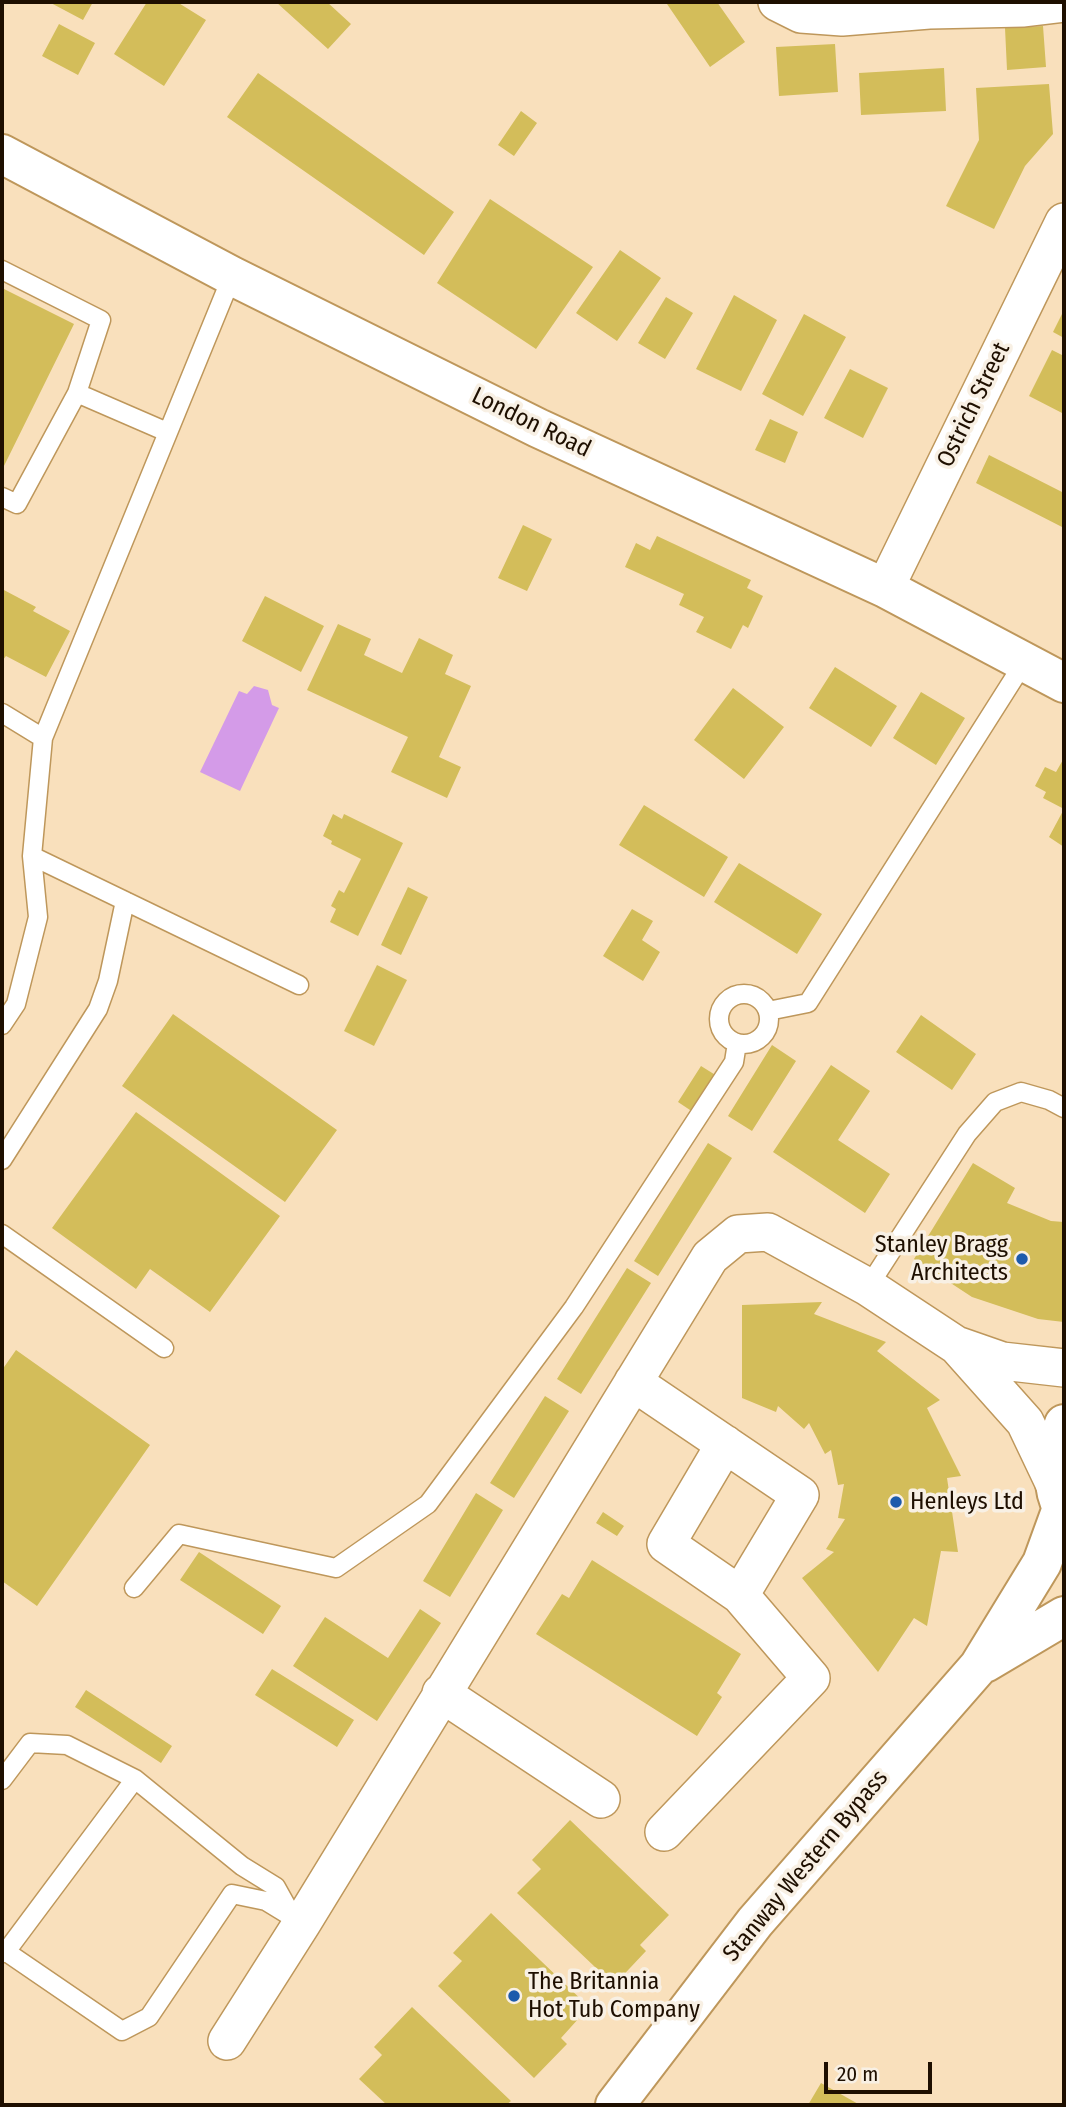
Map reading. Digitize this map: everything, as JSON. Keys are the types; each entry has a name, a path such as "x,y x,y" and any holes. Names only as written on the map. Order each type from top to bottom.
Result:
{"main road":[{"name":"London Road","path":"2,154 232,276 538,428 885,588 1023,664 1064,683"},
{"name":"Stanway Western Bypass","path":"615,2105 755,1922 979,1666 1042,1563 1060,1502 1055,1456 1064,1424"},
{"name":"Stanway Western Bypass","path":"979,1666 1064,1616"}],"street":[{"path":"777,2 801,14 842,17 929,10 1024,8 1064,3"},
{"name":"Ostrich Street","path":"885,588 1059,245"},
{"path":"227,2041 297,1919 441,1693 710,1256 738,1234 768,1232 868,1287 956,1345 1002,1361 1064,1368"},
{"path":"956,1345 1025,1422 1060,1502"},
{"path":"633,1382 800,1495 740,1595"},
{"path":"664,1832 811,1678 740,1595 666,1544 725,1444"},
{"path":"441,1693 601,1799"}],"lane":[{"path":"2,270 101,320 78,393 17,503 2,497"},
{"path":"2,1025 16,1004 38,917 32,856 43,738 232,276"},
{"path":"78,393 167,432"},
{"path":"768,1011 808,1003 1023,664"},
{"path":"2,713 43,738"},
{"path":"32,856 299,985"},
{"path":"2,1160 98,1009 108,981 125,901"},
{"path":"744,994 753,995 764,1003 768,1011 769,1021 761,1037 746,1044 729,1039 719,1024 721,1009 728,999 744,994"},
{"path":"134,1588 179,1534 336,1568 428,1504 574,1307 734,1062 737,1043"},
{"path":"868,1287 967,1134 995,1102 1021,1092 1049,1100 1064,1108"},
{"path":"2,1234 164,1348"},
{"path":"2,1780 30,1743 67,1745 135,1779 242,1866 276,1887 297,1919"},
{"path":"135,1779 3,1951 122,2031 149,2017 232,1894 266,1901 297,1919"}],"shaded area":[{"path":"254,686 268,690 272,705 279,708 240,791 200,772 239,691 247,694"}],"building":[{"path":"49,2 93,2 83,20"},
{"path":"147,2 177,2 206,20 164,86 114,54"},
{"path":"276,2 327,2 351,24 328,49"},
{"path":"717,2 745,42 710,67 667,4"},
{"path":"59,24 95,43 78,75 42,56"},
{"path":"1043,26 1046,67 1007,70 1005,28"},
{"path":"835,44 838,92 779,96 776,47"},
{"path":"944,68 946,111 861,115 859,73"},
{"path":"258,73 454,212 424,255 227,117"},
{"path":"1049,84 1053,134 1025,166 994,229 946,206 979,140 976,88"},
{"path":"521,111 537,123 514,156 498,145"},
{"path":"490,199 593,267 536,349 437,283"},
{"path":"620,250 661,278 617,341 576,313"},
{"path":"2,288 74,324 2,470"},
{"path":"734,295 777,320 741,391 696,369"},
{"path":"666,297 693,313 665,359 638,343"},
{"path":"1064,310 1064,338 1053,332"},
{"path":"804,314 846,337 803,416 762,394"},
{"path":"1052,350 1064,356 1064,414 1029,396"},
{"path":"850,369 888,388 863,438 824,418"},
{"path":"770,419 798,432 785,463 755,450"},
{"path":"989,455 1064,493 1064,528 976,483"},
{"path":"523,525 552,539 527,591 498,578"},
{"path":"657,536 751,580 747,588 763,596 748,628 743,625 731,649 696,632 704,617 679,605 684,594 625,567 636,543 650,550"},
{"path":"2,589 36,607 33,611 70,631 46,677 6,656 2,661"},
{"path":"265,596 324,626 301,672 242,641"},
{"path":"338,624 371,639 364,655 402,673 419,638 453,655 445,674 471,686 439,757 461,767 447,798 391,772 408,737 307,690"},
{"path":"835,667 897,706 871,747 809,708"},
{"path":"733,688 784,727 744,779 694,740"},
{"path":"921,692 965,718 936,765 893,738"},
{"path":"1064,758 1064,809 1043,798 1046,792 1035,786 1045,767 1056,772"},
{"path":"644,805 728,857 704,897 619,845"},
{"path":"1064,809 1064,847 1049,837"},
{"path":"333,814 342,819 344,814 403,843 358,936 330,922 336,909 331,906 339,890 344,893 361,859 331,844 332,841 323,836"},
{"path":"739,863 822,914 797,954 714,902"},
{"path":"408,887 428,897 401,955 381,945"},
{"path":"632,909 653,921 642,940 660,952 643,981 603,956"},
{"path":"377,965 407,980 374,1046 344,1031"},
{"path":"173,1014 337,1130 285,1202 122,1086"},
{"path":"921,1015 976,1054 952,1090 896,1052"},
{"path":"772,1045 796,1061 752,1131 728,1116"},
{"path":"831,1065 870,1091 838,1140 890,1174 865,1213 773,1152"},
{"path":"701,1066 717,1076 693,1112 678,1102"},
{"path":"136,1112 280,1216 210,1312 150,1269 136,1289 52,1228"},
{"path":"708,1143 732,1158 658,1276 634,1261"},
{"path":"973,1163 1015,1188 1007,1203 1051,1221 1064,1222 1064,1322 1038,1319 972,1297 914,1259"},
{"path":"627,1268 651,1283 581,1394 557,1379"},
{"name":"Henleys Ltd","path":"822,1302 814,1314 886,1342 877,1351 940,1400 927,1408 961,1476 947,1478 958,1552 941,1551 927,1626 914,1618 878,1672 802,1578 834,1552 826,1549 845,1519 838,1518 844,1484 838,1485 831,1450 825,1454 809,1423 804,1429 778,1406 776,1412 742,1398 742,1305"},
{"path":"16,1350 150,1445 37,1606 2,1581 2,1370"},
{"path":"545,1396 569,1411 514,1498 490,1483"},
{"path":"476,1493 503,1510 450,1597 423,1581"},
{"path":"603,1512 624,1526 617,1536 596,1523"},
{"path":"199,1552 281,1606 263,1634 180,1580"},
{"path":"592,1560 741,1654 717,1693 722,1697 697,1736 536,1634 562,1594 569,1598"},
{"path":"420,1609 441,1623 377,1721 293,1666 325,1617 388,1658"},
{"path":"272,1669 354,1720 337,1747 255,1695"},
{"path":"86,1690 172,1746 161,1763 75,1707"},
{"path":"570,1820 669,1915 640,1945 646,1951 614,1985 517,1893 541,1869 532,1860"},
{"name":"The Britannia Hot Tub Company","path":"491,1913 589,2007 561,2038 567,2044 534,2078 438,1986 462,1961 453,1953"},
{"path":"412,2007 511,2101 506,2105 387,2105 359,2079 382,2055 374,2047"},
{"path":"821,2083 860,2105 808,2105"}],"place":[{"name":"Stanley Bragg Architects","path":"1022,1259"},
{"name":"Henleys Ltd","path":"896,1502"},
{"name":"The Britannia Hot Tub Company","path":"514,1996"}]}
